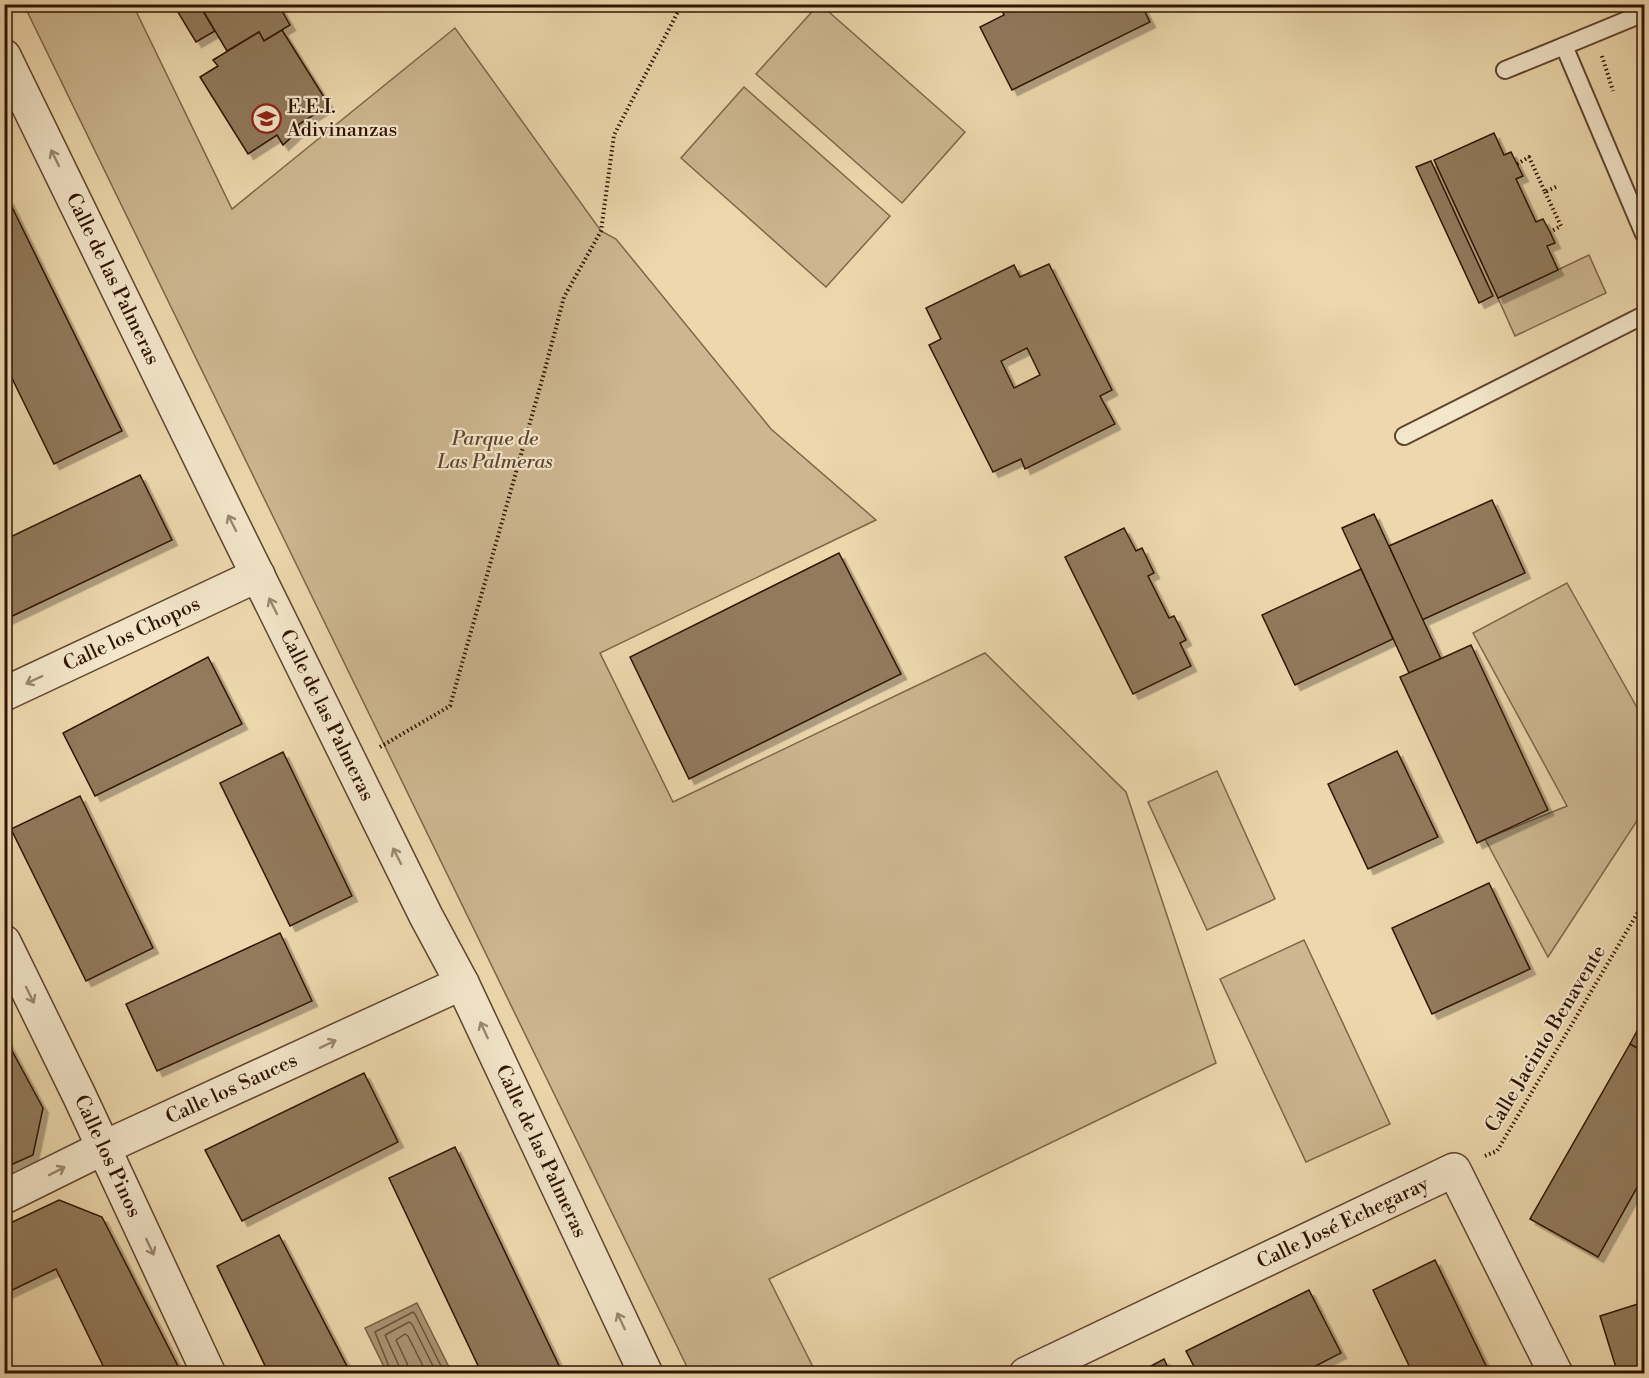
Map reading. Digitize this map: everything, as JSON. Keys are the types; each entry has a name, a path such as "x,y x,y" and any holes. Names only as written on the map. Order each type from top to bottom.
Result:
{"street":[{"name":"Calle de las Palmeras","path":"4,56 258,575 462,983 646,1374"},
{"name":"Calle los Chopos","path":"4,694 258,575"},
{"name":"Calle los Pinos","path":"4,942 209,1374"},
{"name":"Calle los Sauces","path":"4,1197 103,1148 462,983"},
{"name":"Calle José Echegaray","path":"1026,1374 1454,1170"},
{"path":"1454,1170 1556,1374"}],"lane":[{"path":"1505,70 1644,13"},
{"path":"1564,46 1644,234"},
{"path":"1404,436 1644,315"}],"path":[{"path":"351,763 450,705 564,297 601,231 614,135 682,4"},
{"path":"1595,33 1616,98"},
{"path":"1517,164 1529,157 1561,226 1550,232"},
{"path":"1545,192 1558,186"},
{"name":"Calle Jacinto Benavente","path":"1454,1170 1497,1151 1644,902"}],"green space":[{"name":"Parque de Las Palmeras","path":"24,5 133,5 232,209 455,28 601,231 616,239 771,429 876,520 600,653 673,802 985,653 1126,792 1216,1063 769,1279 816,1373 690,1373"},
{"path":"818,5 821,5 965,132 902,203 756,74"},
{"path":"744,87 890,216 826,287 681,158"},
{"path":"1589,255 1606,293 1515,336 1498,298"},
{"path":"1567,583 1644,720 1644,810 1548,957 1485,839 1567,806 1473,633"},
{"path":"1217,771 1275,899 1207,930 1148,802"},
{"path":"1304,940 1390,1124 1306,1162 1220,979"}],"water":[{"path":"417,1303 452,1373 387,1373 365,1328"}],"building":[{"path":"173,4 199,4 215,31 196,42"},
{"path":"199,4 278,4 290,25 264,41 259,32 227,51"},
{"path":"1004,4 1141,4 1150,22 1012,90 980,27 1004,15 1000,6"},
{"path":"282,30 329,105 298,125 300,129 283,145 277,135 248,154 200,77 218,66 213,60 259,32 264,41"},
{"path":"1494,133 1504,155 1511,152 1523,176 1516,179 1536,222 1543,219 1550,232 1555,243 1547,246 1558,270 1498,298 1434,160"},
{"path":"1431,161 1493,296 1479,303 1416,167"},
{"path":"8,199 122,431 54,464 4,362 4,201"},
{"path":"1049,264 1112,390 1100,396 1115,424 1025,469 1021,459 993,472 929,345 941,339 926,308 1014,265 1020,277","holes":["1027,348 1040,375 1014,388 1001,361"]},
{"path":"140,475 172,540 4,620 4,540"},
{"path":"1492,500 1525,573 1422,620 1389,546"},
{"path":"1374,514 1441,659 1409,673 1342,528"},
{"path":"1124,528 1136,551 1142,548 1154,573 1148,576 1169,618 1174,616 1186,640 1180,643 1191,666 1133,694 1065,557"},
{"path":"839,553 901,674 689,779 630,657"},
{"path":"1361,569 1393,639 1295,685 1262,615"},
{"path":"1471,645 1548,810 1477,843 1400,677"},
{"path":"208,657 242,724 95,796 63,733"},
{"path":"1397,751 1438,837 1368,869 1328,784"},
{"path":"283,752 352,896 290,926 220,783"},
{"path":"80,796 153,948 86,981 11,829"},
{"path":"1489,883 1530,969 1432,1014 1392,928"},
{"path":"280,933 312,1001 157,1071 126,1004"},
{"path":"1644,1018 1644,1052 1630,1044"},
{"path":"4,1036 43,1108 33,1155 4,1168"},
{"path":"1630,1044 1644,1052 1644,1175 1598,1257 1530,1219"},
{"path":"364,1073 398,1142 242,1221 205,1150"},
{"path":"455,1147 563,1374 482,1374 389,1178"},
{"path":"59,1200 102,1217 182,1374 107,1374 56,1269 4,1294 4,1226"},
{"path":"279,1235 351,1374 269,1374 217,1266"},
{"path":"1435,1260 1490,1374 1413,1374 1373,1290"},
{"path":"1309,1290 1341,1353 1300,1374 1198,1374 1186,1351"},
{"path":"1644,1302 1644,1374 1618,1374 1600,1316"},
{"path":"1164,1359 1171,1374 1136,1374"}],"place":[{"name":"E.E.I. Adivinanzas","path":"266,119"}]}
